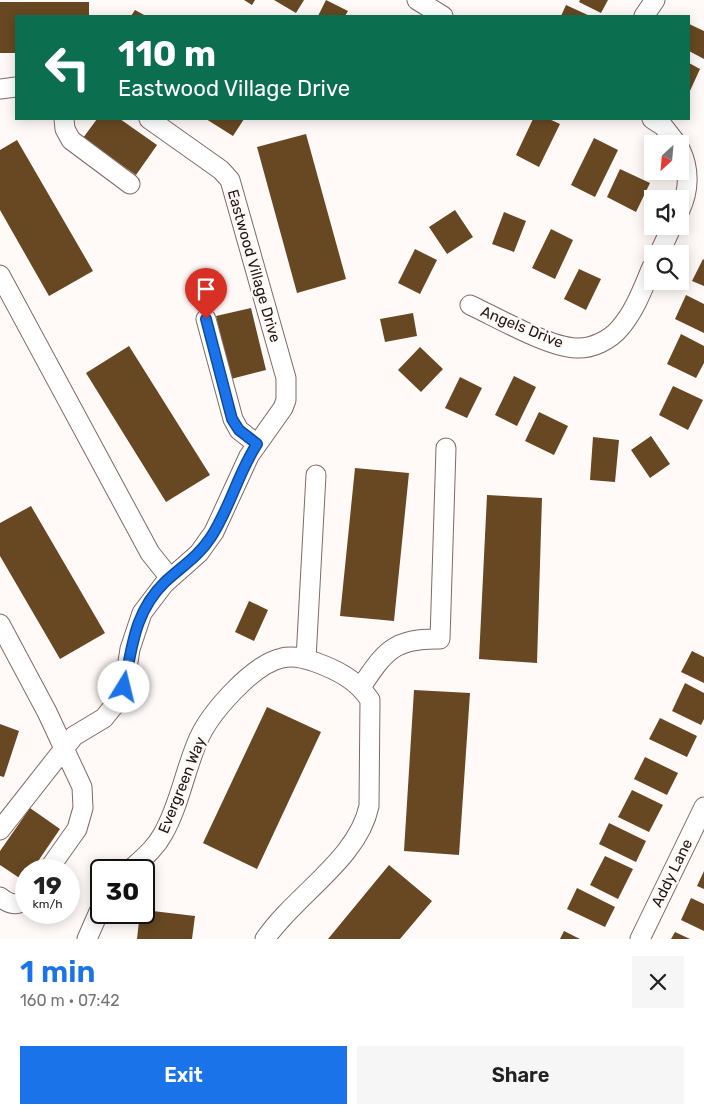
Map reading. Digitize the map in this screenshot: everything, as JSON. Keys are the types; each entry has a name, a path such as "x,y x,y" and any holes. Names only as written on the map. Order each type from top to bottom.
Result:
{"street":[{"path":"417,0 440,15"},
{"path":"645,15 655,0"},
{"path":"0,89 15,87"},
{"path":"64,120 65,130 71,140 130,184"},
{"name":"Eastwood Village Drive","path":"0,830 74,736 104,718 116,703 124,687 130,649 142,613 151,598 208,543 222,519 243,468 257,444 278,418 283,408 286,394 286,378 230,180 222,170 150,120"},
{"path":"654,120 663,126 670,135"},
{"path":"0,275 150,553 170,578"},
{"name":"Angels Drive","path":"470,305 556,343 576,348 589,347 606,340 619,330 631,312 644,284"},
{"path":"206,319 232,419 239,430 257,444"},
{"path":"265,939 300,897 352,846 364,825 369,806 371,711 370,700 361,687 380,660 397,646 414,639 440,639 446,448"},
{"path":"306,659 316,475"},
{"path":"0,624 80,778 83,808 81,818 72,837 56,859"},
{"name":"Evergreen Way","path":"142,859 152,850 164,833 176,805 195,748 216,712 243,683 264,665 282,658 306,659 348,678 361,687"},
{"name":"Addy Lane","path":"640,939 704,807"},
{"path":"0,897 15,903"},
{"path":"87,939 94,924"}],"building":[{"path":"244,0 255,0 252,5"},
{"path":"274,0 304,0 296,13"},
{"path":"326,0 348,11 346,15 318,15"},
{"path":"580,0 608,0 601,13 579,2"},
{"path":"0,2 89,2 89,15 15,15 15,53 0,53"},
{"path":"566,5 588,15 561,15"},
{"path":"135,10 144,15 132,15"},
{"path":"690,24 704,31 704,59 690,52"},
{"path":"690,64 700,69 690,91"},
{"path":"96,120 121,120 157,145 136,175 83,138"},
{"path":"208,120 243,120 233,136"},
{"path":"533,120 551,120 560,124 539,167 516,155"},
{"path":"306,134 346,279 297,293 257,147"},
{"path":"594,138 618,150 595,197 571,185"},
{"path":"17,140 93,271 49,296 0,210 0,150"},
{"path":"620,169 650,183 647,190 644,190 644,195 636,212 607,197"},
{"path":"455,210 473,237 447,254 429,227"},
{"path":"504,212 526,221 514,252 492,244"},
{"path":"551,229 573,240 555,279 532,268"},
{"path":"415,249 437,260 420,294 398,283"},
{"path":"704,260 704,286 692,281"},
{"path":"579,269 601,279 586,310 564,299"},
{"path":"686,295 704,304 704,333 675,319"},
{"path":"251,308 266,370 231,379 216,316"},
{"path":"413,313 417,336 385,342 380,319"},
{"path":"681,334 704,346 704,363 696,378 667,364"},
{"path":"129,346 210,475 166,502 86,373"},
{"path":"420,347 443,369 421,392 398,370"},
{"path":"514,376 536,387 517,426 495,415"},
{"path":"460,377 482,388 467,418 445,408"},
{"path":"673,386 703,400 688,430 659,415"},
{"path":"539,412 568,426 554,455 525,441"},
{"path":"651,436 670,464 650,478 631,450"},
{"path":"593,437 619,440 615,482 590,480"},
{"path":"355,468 409,473 394,621 340,616"},
{"path":"487,495 542,498 537,663 479,659"},
{"path":"31,506 105,633 60,659 0,556 0,523"},
{"path":"249,601 268,610 254,641 235,632"},
{"path":"692,651 704,657 704,683 681,672"},
{"path":"685,683 704,693 704,719 701,725 672,711"},
{"path":"414,690 470,693 459,855 404,851"},
{"path":"267,707 321,732 257,869 203,843"},
{"path":"660,718 697,736 687,757 649,739"},
{"path":"0,724 19,731 4,777 0,776"},
{"path":"645,757 678,773 667,795 634,779"},
{"path":"632,790 663,805 649,832 618,817"},
{"path":"30,808 60,829 40,859 15,859 15,875 0,865 0,851"},
{"path":"609,823 646,841 636,862 599,844"},
{"path":"605,856 633,869 618,899 590,885"},
{"path":"389,865 432,901 400,939 328,939"},
{"path":"704,871 704,889 697,886"},
{"path":"577,888 615,907 605,927 567,909"},
{"path":"691,898 704,904 704,931 681,920"},
{"path":"155,911 195,916 192,939 137,939 139,924 155,924"},
{"path":"564,931 580,939 560,939"},
{"path":"675,932 690,939 671,939"}],"route":[{"path":"124,687 130,649 138,623 147,603 164,584 199,554 208,543 222,519 243,468 257,444 239,430 232,419 206,319"}]}
